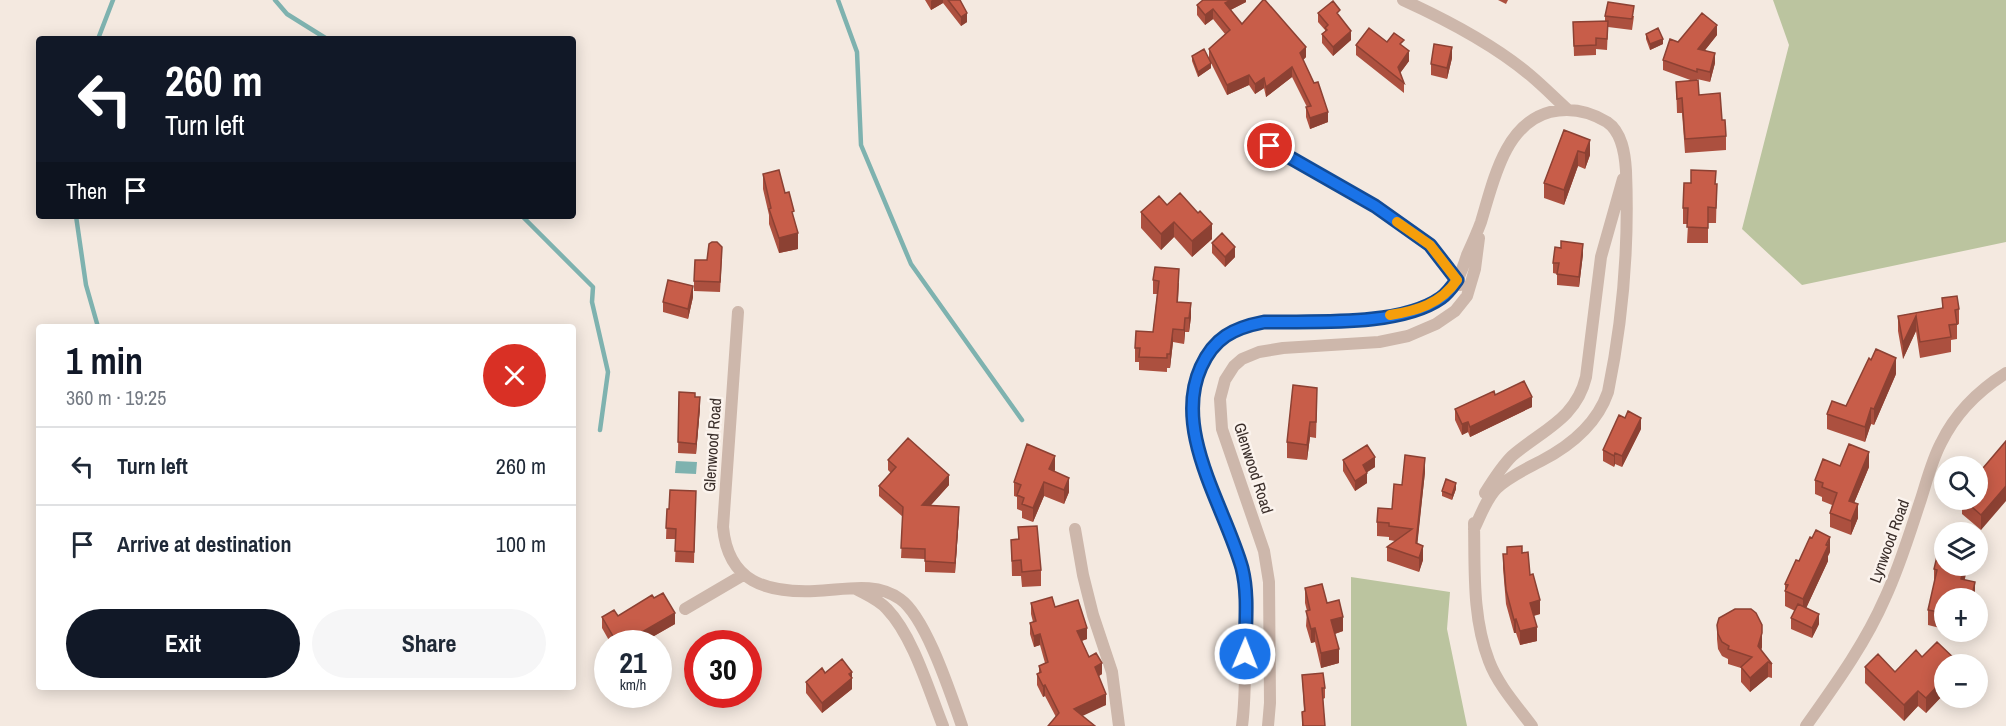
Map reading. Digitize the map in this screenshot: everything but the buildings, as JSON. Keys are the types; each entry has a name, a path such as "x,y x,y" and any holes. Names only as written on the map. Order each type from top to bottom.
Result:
{"street":[{"path":"1403,0 1497,52 1529,74 1567,109"},
{"name":"Glenwood Road","path":"1242,726 1245,701 1245,585 1238,556 1201,458 1194,422 1196,382 1205,358 1213,345 1248,325 1264,322 1372,318 1418,309 1441,298 1457,280 1480,225 1497,170 1513,140 1536,117 1567,109 1587,112 1611,125 1621,144 1626,169 1628,213 1626,261 1614,356 1605,402 1593,421 1573,441 1513,476 1496,489 1487,501 1474,529"},
{"path":"1270,146 1375,206 1430,245 1467,296"},
{"name":"Glenwood Road","path":"1532,726 1500,682 1482,641 1475,581 1474,517 1478,504 1506,463 1569,412 1582,393 1601,257 1626,169"},
{"name":"Glenwood Road","path":"1268,726 1269,582 1264,552 1222,429 1220,399 1226,380 1234,366 1242,359 1259,352 1283,348 1379,342 1408,336 1446,319 1467,296 1475,269 1480,225"},
{"name":"Glenwood Road","path":"738,312 723,527 727,549 743,575"},
{"name":"Lynwood Road","path":"1806,726 1856,653 1877,616 1893,580 1941,442 1956,417 1970,401 2006,374"},
{"path":"1075,529 1093,615 1112,672 1119,726"},
{"path":"685,609 743,575 760,585 782,590 816,591 874,587 890,592 907,604 921,627 962,726"},
{"path":"855,588 877,600 897,620 918,661 943,726"}],"green space":[{"path":"1773,0 2006,0 2006,242 1802,285 1742,229 1789,45"},
{"path":"1351,577 1450,592 1447,629 1467,726 1351,726"}],"water":[{"path":"676,461 697,462 696,474 675,473"}],"waterway":[{"path":"99,36 113,0"},
{"path":"275,0 287,14 322,36"},
{"path":"838,0 857,52 861,145 911,264 1022,420"},
{"path":"76,219 86,285 97,324"},
{"path":"525,219 593,287 592,302 608,372 600,430"}],"slow traffic":[{"path":"1390,315 1433,303 1446,294 1457,280 1430,245 1397,222"}],"route":[{"path":"1245,654 1246,606 1242,570 1201,458 1194,422 1193,396 1198,372 1205,358 1213,345 1236,329 1248,325 1264,322 1346,320 1399,314 1433,303 1446,294 1457,280 1430,245 1375,206 1270,146"}]}
